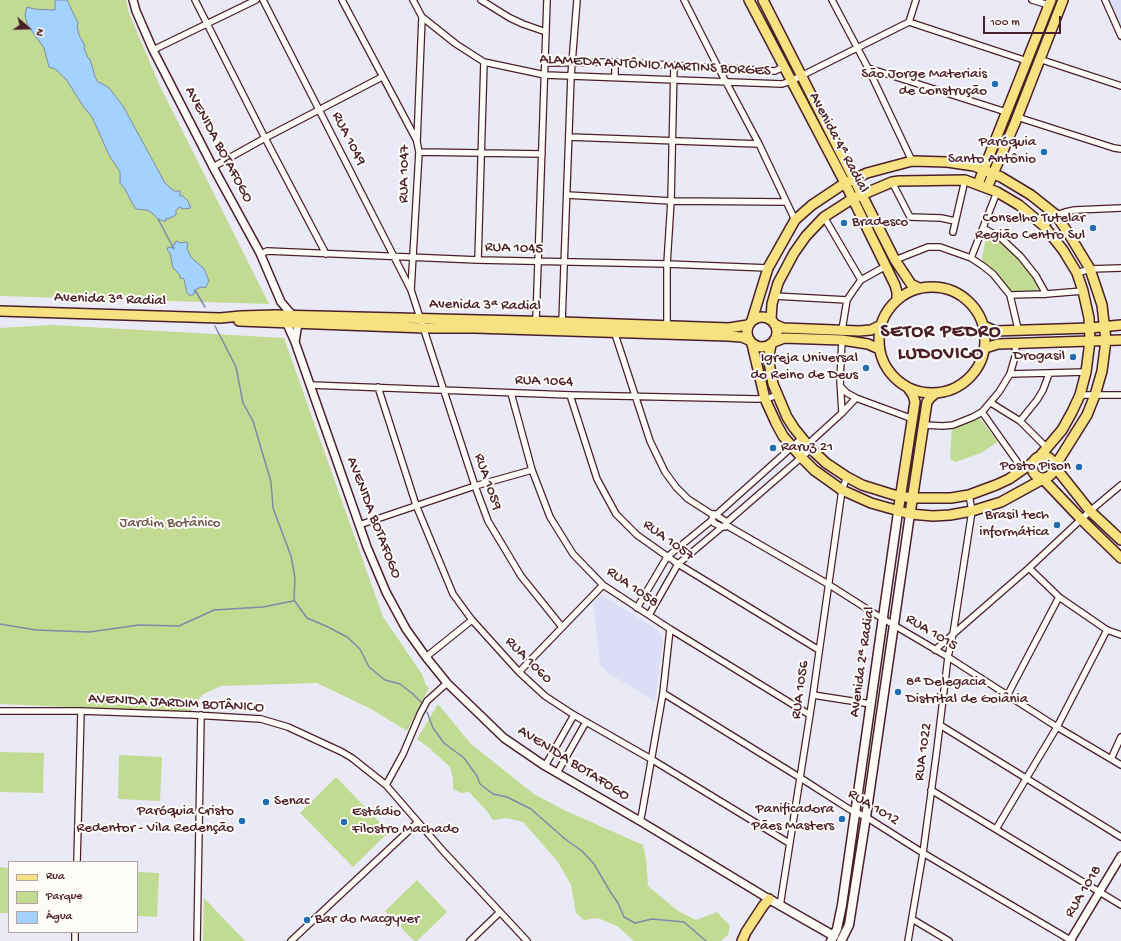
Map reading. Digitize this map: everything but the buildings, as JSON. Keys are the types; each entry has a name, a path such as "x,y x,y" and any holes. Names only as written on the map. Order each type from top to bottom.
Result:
{"main road":[{"name":"Avenida 4ª Radial","path":"749,0 886,266 895,285 897,292 896,300"},
{"name":"Avenida 4ª Radial","path":"763,0 895,260 911,284 919,288"},
{"path":"987,188 1018,117 1039,59 1063,0"},
{"path":"978,184 1050,3"},
{"path":"912,161 947,162 974,166 984,170 1018,187 1056,215 1090,269 1102,305 1105,327 1106,340 1102,371 1095,396 1087,415 1054,466 1053,474 1001,502 972,511 933,516 898,512 842,490 814,470 792,446 776,423 765,399 747,335 750,323 769,267 795,220 812,205 844,183 854,178 912,161"},
{"path":"965,180 997,192 1019,204 1044,226 1063,250 1077,273 1089,318 1090,341 1086,372 1080,395 1062,430 1040,456 1023,470 996,485 968,495 937,499 900,496 877,490 846,477 826,463 807,444 787,417 777,395 771,376 769,362 769,355 778,334 773,322 774,296 783,271 806,236 824,217 852,199 892,182 965,180"},
{"path":"769,267 783,271"},
{"path":"933,286 950,289 965,297 977,310 984,326 986,338 985,348 980,365 968,379 954,389 936,393 921,393 908,388 896,379 886,367 879,349 881,325 887,311 896,300 919,288 933,286"},
{"name":"Avenida 3ª Radial","path":"0,311 220,318 241,321 290,320 423,323 451,327 578,332 667,325 728,328 750,323"},
{"name":"Avenida 3ª Radial","path":"220,318 241,316 275,316 298,324 562,322 614,328 742,337 750,342"},
{"path":"750,323 762,317 783,328 859,331 871,330 881,325"},
{"path":"475,328 491,325 532,326 536,321"},
{"path":"562,322 565,328 578,332"},
{"path":"984,326 995,330 1018,330 1090,328 1121,325"},
{"path":"750,342 762,348 784,338 842,340 868,344 879,349"},
{"path":"985,348 998,344 1121,340"},
{"name":"Avenida 2ª Radial","path":"832,938 837,929 842,905 884,619 900,496 913,419 915,402 913,395 908,388"},
{"name":"Avenida 2ª Radial","path":"842,941 849,924 866,817 893,625 927,402 936,393"},
{"path":"1040,456 1049,457 1053,461 1054,466 1090,511 1121,540"},
{"path":"1032,463 1032,470 1034,474 1043,479 1121,558"},
{"path":"853,829 866,817"},
{"path":"742,941 746,932 769,899"},
{"name":"AVENIDA BOTAFOGO","path":"769,899 832,938"}],"street":[{"name":"AVENIDA BOTAFOGO","path":"133,0 136,11 154,50 213,167 261,254 290,320 295,342 367,547 386,592 406,629 447,683 504,738 545,766 640,821 769,899"},
{"path":"195,0 326,254"},
{"path":"154,50 208,25 256,0"},
{"name":"RUA 1049","path":"263,0 411,290"},
{"path":"342,0 417,142"},
{"name":"ALAMEDA ANTÔNIO MARTINS BORGES","path":"412,0 422,17 456,44 484,62 545,75 782,84 791,81 909,22"},
{"path":"481,0 510,18 546,32"},
{"path":"536,321 547,0"},
{"path":"562,322 569,137 577,0"},
{"path":"684,0 718,68 759,144 785,202 795,220"},
{"path":"832,0 856,48 868,68 912,161"},
{"path":"916,0 909,22 1027,61"},
{"path":"1032,0 1050,3"},
{"path":"1105,0 1121,36"},
{"name":"RUA 1047","path":"422,17 417,142 419,152 411,290 423,323"},
{"path":"1039,59 1121,86"},
{"path":"478,260 484,62"},
{"name":"ALAMEDA ANTÔNIO MARTINS BORGES","path":"545,62 615,62 775,71 783,67"},
{"path":"615,62 615,78"},
{"path":"667,325 667,264 671,201 674,66"},
{"path":"868,68 1006,112"},
{"path":"213,167 382,77"},
{"path":"1018,117 1121,149"},
{"path":"569,137 759,144"},
{"path":"419,152 542,154"},
{"path":"954,232 955,221 965,180"},
{"path":"892,182 910,217 942,218 955,221"},
{"path":"971,258 997,192"},
{"path":"567,195 671,201 785,202"},
{"path":"1044,226 1056,215 1075,210 1121,208"},
{"path":"824,217 861,280"},
{"path":"983,228 1001,238 1021,257 1036,276 1046,294"},
{"path":"895,260 928,247 940,246 971,258 993,274 1010,295 1018,330"},
{"name":"RUA 1045","path":"261,254 267,251 538,262 769,267"},
{"path":"842,330 847,300 861,280 886,266"},
{"path":"1077,273 1090,269 1121,268"},
{"path":"1010,295 1083,291"},
{"path":"774,296 847,300"},
{"path":"275,316 281,302"},
{"name":"RUA 1059","path":"423,323 488,522 521,576 562,627"},
{"name":"AVENIDA BOTAFOGO","path":"295,342 298,324"},
{"path":"614,328 650,441 665,472 676,487 688,499 713,517"},
{"path":"842,340 840,380 842,413"},
{"path":"924,425 953,425 982,412 991,403 1010,374 1015,357 1016,343"},
{"path":"1010,374 1086,372"},
{"path":"1020,421 1043,390 1048,374"},
{"name":"RUA 1064","path":"310,385 570,395 765,399 777,395"},
{"name":"RUA 1060","path":"378,387 416,505 453,594 472,620 519,672 545,696 574,715 651,759 789,843"},
{"path":"841,388 856,398 913,419"},
{"name":"RUA 1058","path":"510,393 532,470 550,517 573,554 603,585 670,629 810,715"},
{"name":"RUA 1057","path":"570,395 597,479 616,514 637,535 667,557 819,650"},
{"path":"1080,395 1121,396"},
{"path":"649,615 678,564 802,458 807,444 842,413 856,398"},
{"path":"991,403 1020,421 1047,448"},
{"path":"982,412 1023,470"},
{"path":"637,608 667,557 792,446 807,444"},
{"path":"359,525 475,486 532,470"},
{"name":"RUA 1056","path":"780,906 799,776 813,695 842,490 846,477"},
{"path":"935,650 1121,485"},
{"name":"RUA 1022","path":"908,941 931,790 948,657 953,634 972,511 968,495"},
{"name":"RUA 1015","path":"713,517 715,524 725,525 828,584 893,625 948,657 1057,727 1121,765"},
{"path":"1029,568 1059,597 1107,630 1121,635"},
{"path":"519,672 603,585"},
{"path":"1007,696 1059,597"},
{"path":"426,657 472,620"},
{"path":"640,821 662,693 670,629"},
{"path":"996,829 1057,727 1107,630"},
{"path":"386,785 404,754 427,700 447,683"},
{"name":"RUA 1012","path":"662,693 799,776 855,812 866,817 922,853 1071,941"},
{"path":"813,695 871,704"},
{"name":"AVENIDA JARDIM BOTÂNICO","path":"0,711 81,711 201,715 260,719 288,727 342,752 352,758 386,785 527,941"},
{"path":"77,861 81,711"},
{"path":"197,941 201,715"},
{"path":"545,766 574,715"},
{"path":"557,773 586,722"},
{"path":"940,725 1121,836"},
{"path":"1111,759 1121,737"},
{"path":"931,790 1121,905"},
{"path":"291,941 418,822"},
{"name":"RUA 1018","path":"1071,941 1121,856"},
{"path":"470,941 500,912"},
{"path":"912,919 949,941"}],"shaded area":[{"path":"1109,0 1121,0 1121,27"},
{"path":"603,596 658,630 663,641 655,701 608,673 600,665 593,602 597,597"}],"green space":[{"path":"0,0 126,0 129,13 159,84 269,304 0,296"},
{"path":"988,235 1002,243 1021,261 1038,287 1037,291 1010,291 983,263 982,258 986,237"},
{"name":"Jardim Botânico","path":"52,325 284,338 383,617 422,674 426,685 429,688 407,731 371,709 317,683 221,686 202,695 191,711 188,712 0,704 0,328"},
{"path":"979,417 998,442 981,453 956,462 950,459 952,428"},
{"path":"438,704 471,744 534,794 564,810 643,845 646,859 648,886 678,911 696,920 717,912 730,926 728,935 721,941 634,941 617,926 598,918 584,920 576,913 571,885 558,862 523,822 507,818 493,820 469,792 461,793 453,789 453,779 450,767 417,739"},
{"path":"0,752 44,753 43,793 0,792"},
{"path":"119,755 162,757 160,801 118,799"},
{"name":"Estádio Filostro Machado","path":"336,777 389,832 353,867 300,813"},
{"path":"0,867 8,868 8,913 0,913"},
{"path":"138,872 159,873 157,917 138,916"},
{"path":"417,880 447,912 417,941 414,941 385,911"},
{"path":"204,898 245,941 203,941"}],"water":[{"path":"55,0 67,0 78,23 77,26 79,35 85,46 84,48 88,58 90,59 95,77 98,82 109,88 123,106 165,183 174,191 180,191 180,196 183,196 188,201 191,208 183,209 180,207 176,210 176,215 168,219 166,218 166,221 162,221 147,210 136,209 132,203 125,189 120,183 120,172 109,155 92,117 83,106 66,79 55,69 49,67 44,48 27,24 25,14 27,7 34,9 55,10"},
{"path":"177,241 179,243 188,243 187,249 191,257 204,269 209,281 205,288 201,287 195,290 194,294 192,295 187,293 184,279 180,278 180,275 173,268 170,253 167,250 168,247 174,248 172,245"}],"waterway":[{"path":"158,219 174,249"},
{"path":"195,290 205,307"},
{"path":"215,326 236,367 243,403 253,421 271,482 273,508 291,556 295,578 294,600 307,618 347,637 360,649 369,667 385,680 400,684 423,704"},
{"path":"0,624 36,630 89,632 139,625 179,626 214,610 263,607 293,601"},
{"path":"427,712 433,728 444,743 464,758 477,776 480,784 493,794 507,797 531,809 565,839 582,851 594,864 618,903 624,917 635,923 652,919 684,922 706,941"}],"place":[{"name":"São Jorge Materiais de Construção","path":"995,84"},
{"name":"Paróquia Santo Antônio","path":"1044,152"},
{"name":"Bradesco","path":"844,223"},
{"name":"Conselho Tutelar Região Centro Sul","path":"1093,228"},
{"name":"Drogasil","path":"1073,357"},
{"name":"Igreja Universal do Reino de Deus","path":"866,368"},
{"name":"Raruz 21","path":"773,448"},
{"name":"Posto Pison","path":"1079,467"},
{"name":"Brasil tech informática","path":"1057,525"},
{"name":"8ª Delegacia Distrital de Goiânia","path":"898,692"},
{"name":"Senac","path":"266,802"},
{"name":"Panificadora Pães Masters","path":"842,819"},
{"name":"Paróquia Cristo Redentor - Vila Redenção","path":"242,821"},
{"name":"Estádio Filostro Machado","path":"344,822"},
{"name":"Bar do Macgyver","path":"307,920"}],"district":[{"name":"SETOR PEDRO LUDOVICO","path":"941,344"}]}
